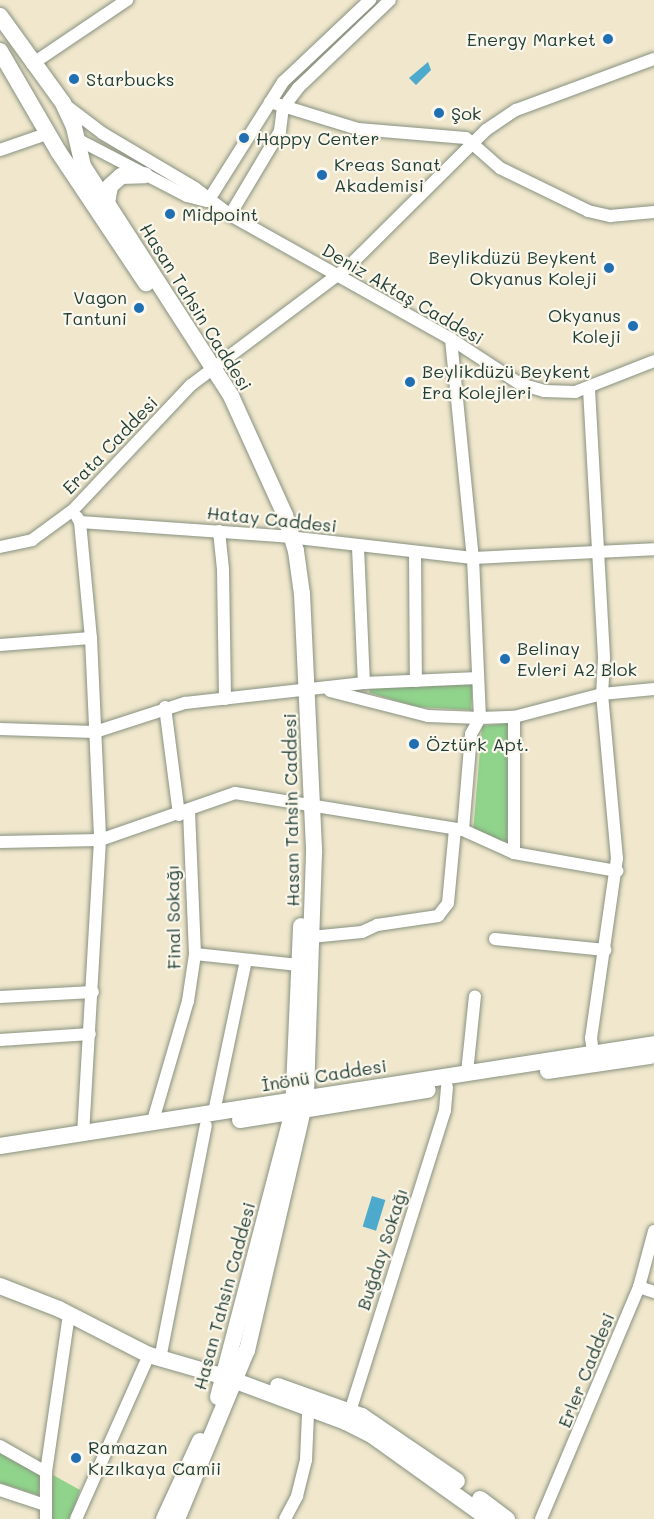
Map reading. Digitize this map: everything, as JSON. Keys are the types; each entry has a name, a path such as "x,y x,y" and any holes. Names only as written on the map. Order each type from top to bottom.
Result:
{"main road":[{"name":"Hasan Tahsin Caddesi","path":"0,16 63,103 83,166 211,370 286,536 302,594 308,690 307,803 311,937 299,1104 233,1378 183,1517"},
{"path":"0,51 50,133 64,161 211,370"},
{"path":"50,133 75,138"},
{"path":"107,204 110,186 122,176 145,175"},
{"name":"Hasan Tahsin Caddesi","path":"299,1104 298,964 307,803"},
{"name":"İnönü Caddesi","path":"0,1154 299,1104 467,1073 593,1058 654,1044"},
{"path":"299,1104 447,1087 593,1058 654,1055"},
{"name":"İnönü Caddesi","path":"0,1146 152,1124 210,1119"},
{"path":"0,1286 69,1315 155,1357 233,1378 348,1416 419,1452 507,1519"},
{"name":"Hasan Tahsin Caddesi","path":"164,1519 233,1378"},
{"path":"348,1416 489,1519"}],"street":[{"path":"32,63 127,0"},
{"path":"208,201 283,82 370,0"},
{"path":"230,215 280,131 283,108 298,88 390,0"},
{"name":"Erata Caddesi","path":"0,547 32,540 73,510 191,385 335,275 472,144 516,110 654,58"},
{"path":"270,102 283,108 358,129 457,136 472,144 500,168 588,211 610,216 654,212"},
{"path":"63,103 102,134 195,188 208,201"},
{"path":"0,150 50,133"},
{"path":"75,138 187,196 208,201"},
{"name":"Deniz Aktaş Caddesi","path":"208,201 451,339 531,389 565,393 589,389 654,361"},
{"path":"311,937 362,932 377,926 438,916 448,903 471,734 480,718 473,558 451,339"},
{"path":"589,389 596,554 604,658 602,694 617,871 591,1038 593,1058"},
{"path":"73,510 80,522 92,638 100,840 93,992 83,1133"},
{"name":"Hatay Caddesi","path":"80,522 286,536 358,547 473,558 596,554 654,549"},
{"path":"219,531 223,570 225,699"},
{"path":"358,547 364,684"},
{"path":"416,553 416,681"},
{"path":"0,645 92,638"},
{"path":"0,729 95,732 165,707 364,684 478,678"},
{"path":"308,690 428,716 480,718 514,717 602,694 654,689"},
{"name":"Final Sokağı","path":"152,1124 188,1001 195,954 184,813 165,707"},
{"path":"514,717 514,853"},
{"path":"0,842 100,840 184,813 235,793 307,803 459,830 514,853 617,871"},
{"path":"495,939 605,950"},
{"path":"195,954 298,964"},
{"path":"76,1519 155,1357 246,960"},
{"path":"0,997 93,992"},
{"path":"467,1073 475,996"},
{"path":"0,1040 90,1034"},
{"name":"Buğday Sokağı","path":"348,1416 445,1110 447,1087"},
{"name":"Erler Caddesi","path":"542,1519 639,1287 654,1231"},
{"path":"639,1287 654,1292"},
{"path":"46,1519 46,1472 69,1315"},
{"path":"286,1518 297,1496 306,1460 308,1415"},
{"path":"0,1446 46,1472"},
{"path":"0,1490 45,1505"}],"green space":[{"path":"473,683 471,710 418,707 370,693 369,688"},
{"path":"511,723 507,842 473,833 482,726"},
{"path":"0,1451 42,1475 38,1495 0,1483"},
{"path":"53,1475 80,1490 71,1519 50,1519"}],"water":[{"path":"428,62 431,70 416,85 409,78"},
{"path":"372,1196 385,1200 376,1231 363,1227"}],"place":[{"name":"Energy Market","path":"608,39"},
{"name":"Starbucks","path":"74,79"},
{"name":"Şok","path":"439,113"},
{"name":"Happy Center","path":"244,138"},
{"name":"Kreas Sanat Akademisi","path":"322,175"},
{"name":"Midpoint","path":"170,214"},
{"name":"Beylikdüzü Beykent Okyanus Koleji","path":"609,268"},
{"name":"Vagon Tantuni","path":"139,308"},
{"name":"Okyanus Koleji","path":"633,326"},
{"name":"Beylikdüzü Beykent Era Kolejleri","path":"410,382"},
{"name":"Belinay Evleri A2 Blok","path":"505,659"},
{"name":"Öztürk Apt.","path":"414,744"},
{"name":"Ramazan Kızılkaya Camii","path":"76,1458"}]}
